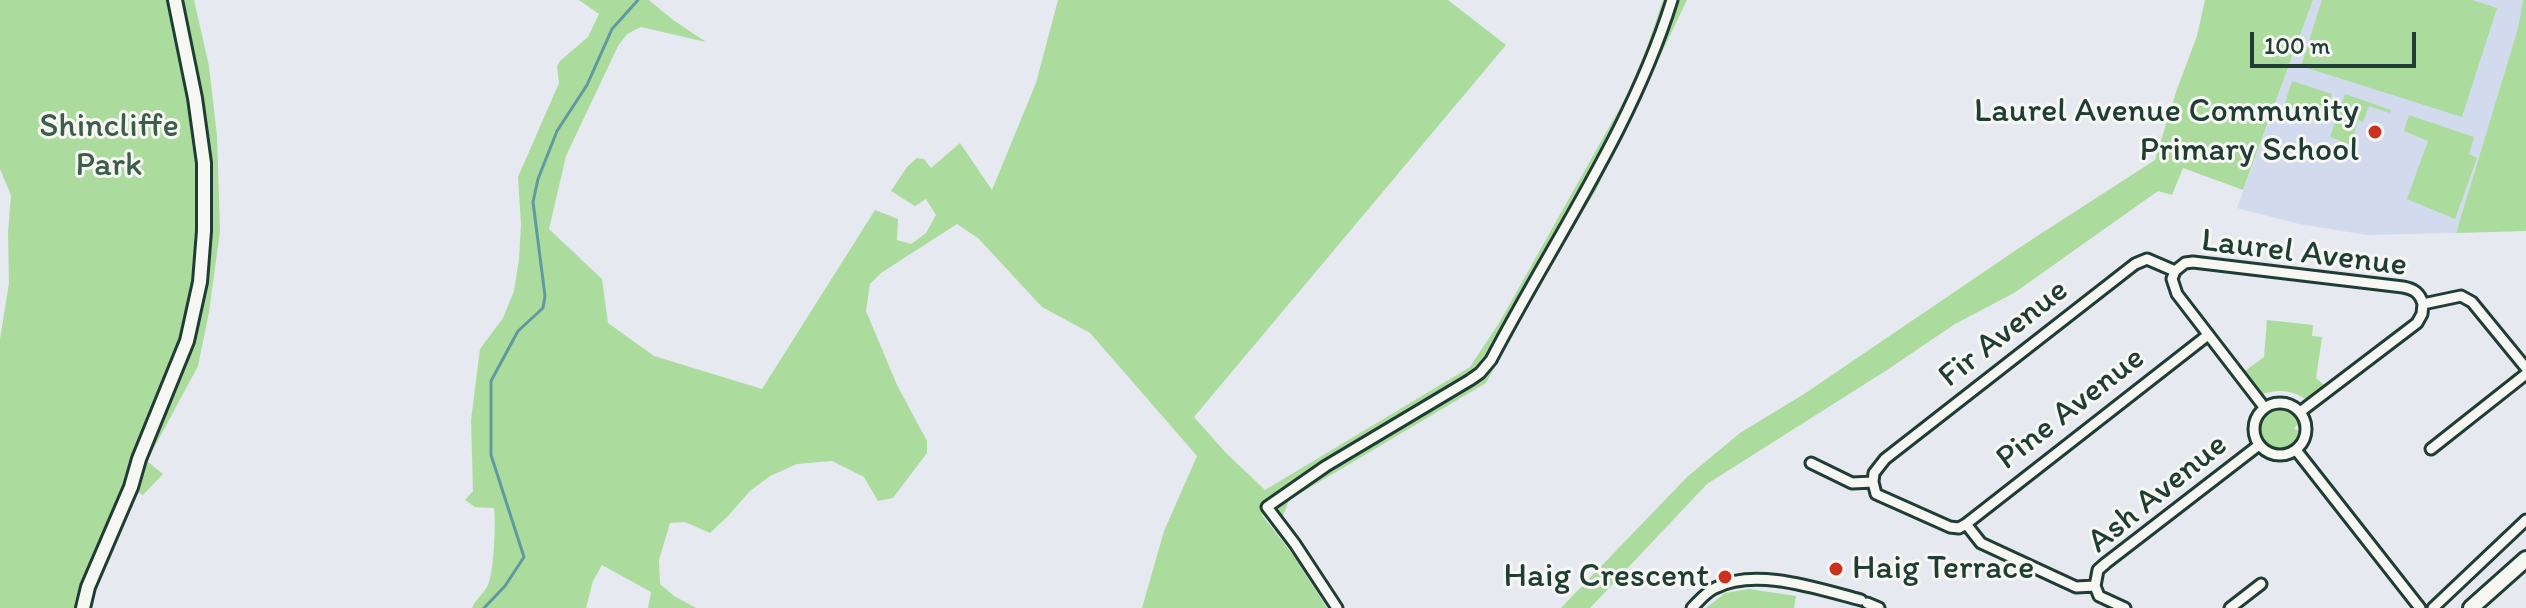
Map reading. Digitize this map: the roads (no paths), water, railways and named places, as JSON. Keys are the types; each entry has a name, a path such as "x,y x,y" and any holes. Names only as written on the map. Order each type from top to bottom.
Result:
{"main road":[{"path":"83,608 88,587 131,487 139,459 187,341 200,282 204,163 195,98 175,0"},
{"path":"2471,608 2526,559"}],"street":[{"path":"1337,608 1267,507 1326,466 1470,380 1491,360 1632,106 1657,48 1672,0"},
{"name":"Fir Avenue","path":"1873,482 1874,473 1885,459 2141,260 2178,269"},
{"name":"Laurel Avenue","path":"2178,269 2193,262 2403,287 2421,296 2423,304 2461,296 2472,302 2526,368"},
{"path":"2178,269 2172,279 2177,294 2264,407 2284,403 2300,412 2306,431 2296,450 2420,608"},
{"path":"2300,412 2417,323 2423,304"},
{"name":"Pine Avenue","path":"1966,524 2208,335"},
{"path":"2431,449 2526,374"},
{"name":"Ash Avenue","path":"2264,407 2253,426 2259,445 2271,454 2280,456 2296,450"},
{"name":"Ash Avenue","path":"2095,586 2098,570 2106,563 2259,445"},
{"path":"1811,463 1852,483 1873,482 1876,494 1950,527 1959,528 1966,524 1981,543 2076,587 2095,586 2099,596 2125,608"},
{"path":"2433,608 2526,520"},
{"path":"1692,608 1711,589 1729,582 1758,578 1879,608"},
{"path":"2230,608 2261,584"}],"waterway":[{"path":"484,608 505,586 524,557 491,455 491,381 518,331 543,308 545,296 533,202 538,179 557,131 587,85 612,29 638,0"}],"place":[{"name":"Laurel Avenue Community Primary School","path":"2375,132"},
{"name":"Haig Terrace","path":"1836,569"},
{"name":"Haig Crescent","path":"1725,577"}],"park label":[{"name":"Shincliffe Park","path":"109,146"}]}
